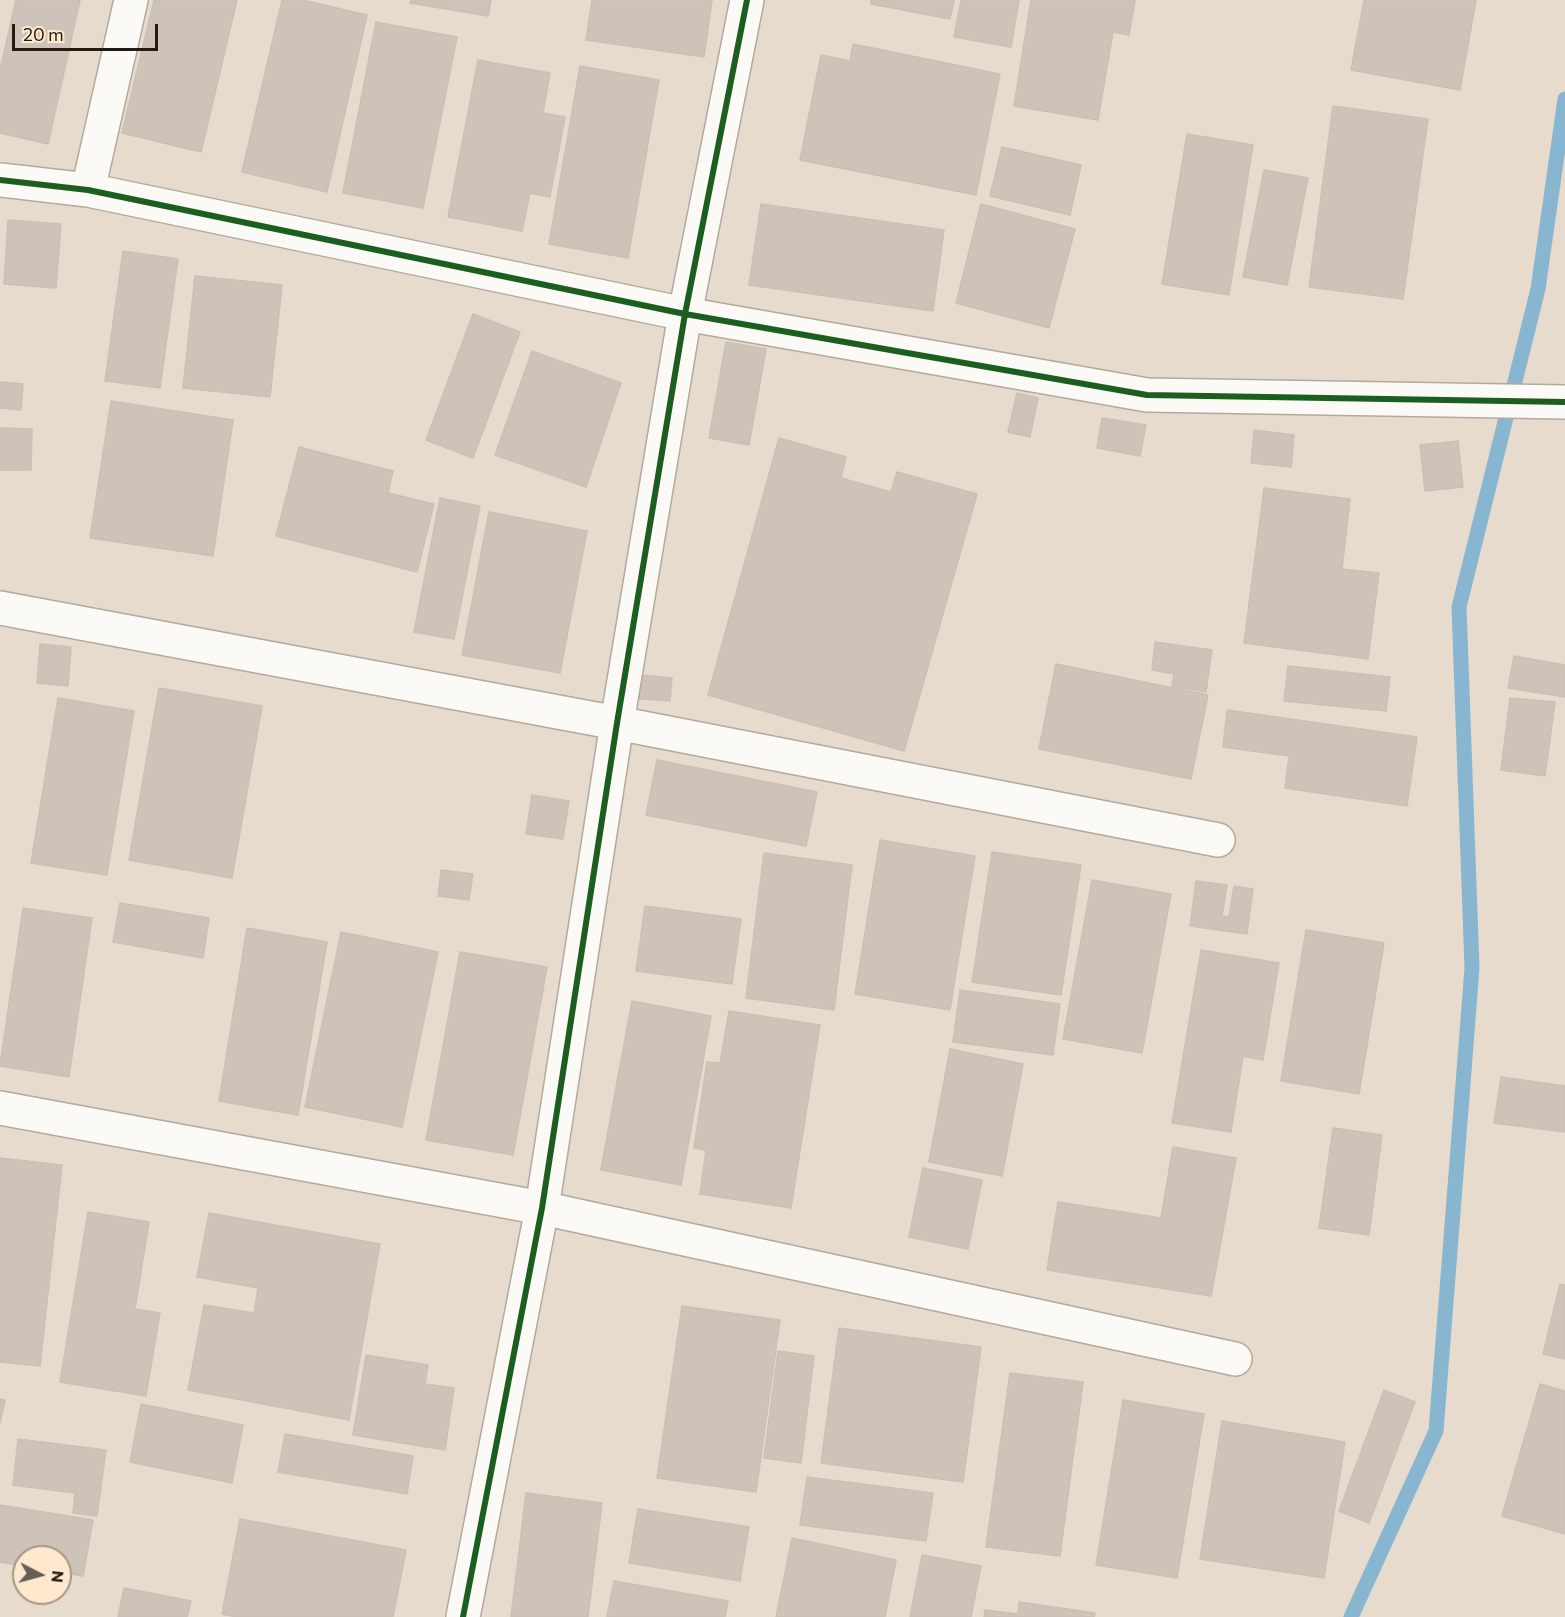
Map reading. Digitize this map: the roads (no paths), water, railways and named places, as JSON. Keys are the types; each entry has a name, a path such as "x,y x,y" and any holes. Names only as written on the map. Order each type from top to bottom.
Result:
{"street":[{"path":"88,190 131,0"},
{"path":"463,1617 542,1208 617,723 685,314 747,0"},
{"path":"0,180 88,190 685,314 1147,395 1565,402"},
{"path":"0,608 617,723 1218,840"},
{"path":"0,1108 542,1208 1235,1359"}],"waterway":[{"path":"1351,1617 1436,1431 1472,968 1459,607 1538,289 1565,99"}]}
